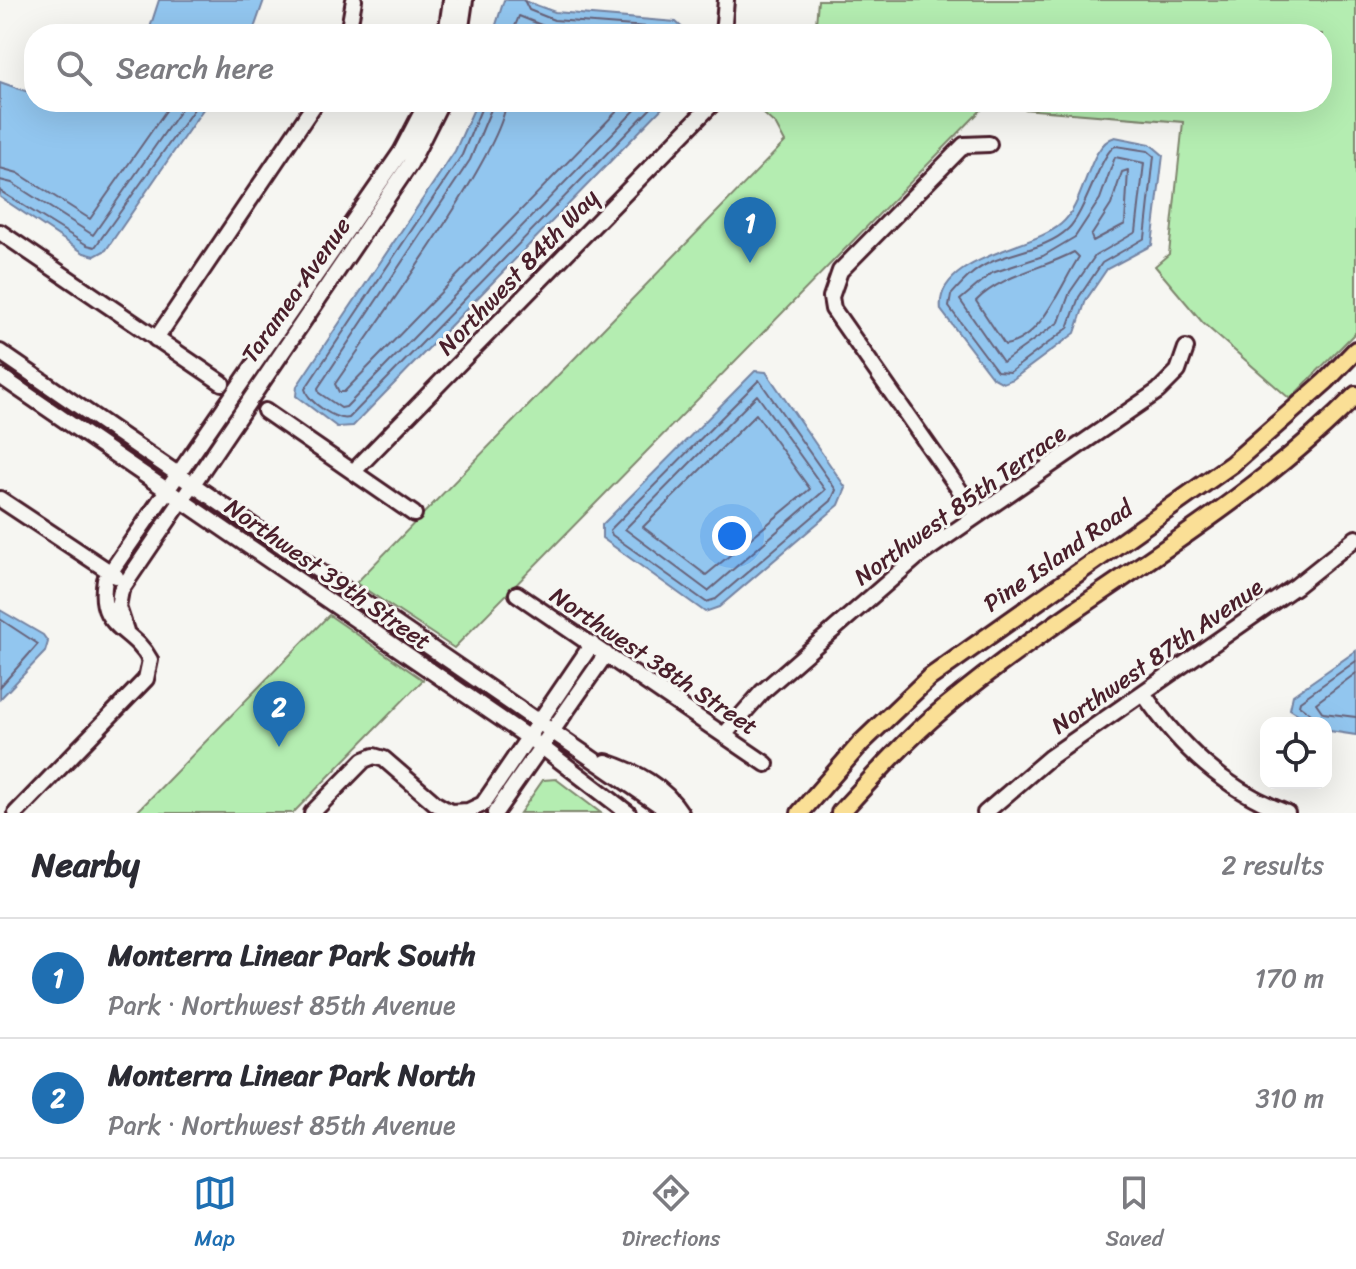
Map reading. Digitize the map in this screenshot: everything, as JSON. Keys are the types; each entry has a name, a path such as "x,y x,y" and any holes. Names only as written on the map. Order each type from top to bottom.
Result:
{"main road":[{"name":"Pine Island Road","path":"800,813 861,743 929,678 1232,464 1326,381 1356,350"},
{"path":"840,813 888,760 943,709 1241,495 1356,395"}],"street":[{"path":"350,24 354,0"},
{"path":"447,24 451,0"},
{"path":"461,24 465,0"},
{"path":"724,24 726,0"},
{"path":"156,339 309,112"},
{"name":"Taramea Avenue","path":"128,580 183,500 186,479 401,152 422,112"},
{"name":"Taramea Avenue","path":"109,574 168,490 186,479 410,164 436,112"},
{"name":"Northwest 84th Way","path":"353,472 704,112"},
{"path":"977,515 833,309 831,297 840,271 964,145 989,144"},
{"path":"0,232 222,383"},
{"name":"Northwest 85th Terrace","path":"724,735 762,692 917,557 1158,391 1178,371 1186,348"},
{"name":"Northwest 39th Street","path":"0,352 671,813"},
{"name":"Northwest 39th Street","path":"0,376 542,747 628,813"},
{"path":"265,411 414,514"},
{"path":"0,499 109,574 128,580 121,590 118,607 129,636"},
{"name":"Northwest 87th Avenue","path":"985,813 1049,758 1296,586 1356,538"},
{"path":"16,813 146,679 150,660 114,624 105,609 103,592 109,574"},
{"name":"Northwest 38th Street","path":"517,594 766,764"},
{"path":"312,813 364,760 374,756 384,759 452,813 468,811 483,804 592,644"},
{"path":"495,813 606,654"},
{"path":"1143,693 1165,725 1216,775 1287,813"},
{"name":"Northwest 39th Street","path":"590,757 633,771 671,798 681,813"}],"green space":[{"path":"818,0 1356,0 1356,332 1290,399 1203,323 1155,266 1169,254 1183,122 1059,112 1332,112 1332,24 816,24"},
{"path":"762,112 979,112 454,648 356,583 785,142 776,125"},
{"path":"329,615 423,680 293,813 136,813"},
{"path":"556,779 601,813 520,813 543,780"}],"water":[{"path":"159,0 264,0 256,24 151,24"},
{"path":"504,0 522,0 555,12 678,24 496,24"},
{"path":"0,82 24,90 24,112 201,112 106,250 95,256 84,253 0,197"},
{"path":"473,112 658,112 353,426 337,427 296,396 297,386 455,151"},
{"path":"1115,137 1150,144 1163,155 1152,245 1107,269 1086,300 1075,333 1013,379 1003,383 992,377 941,310 943,292 953,278 969,266 1048,233 1061,224 1076,203 1098,151"},
{"path":"755,371 766,372 846,488 839,505 719,607 705,612 602,538 602,525"},
{"path":"0,610 43,635 48,642 45,652 0,699"},
{"path":"1356,651 1356,735 1332,731 1332,717 1303,717 1290,709 1293,695"}],"place":[{"name":"Monterra Linear Park South","path":"750,263"},
{"name":"Monterra Linear Park North","path":"279,747"}]}
